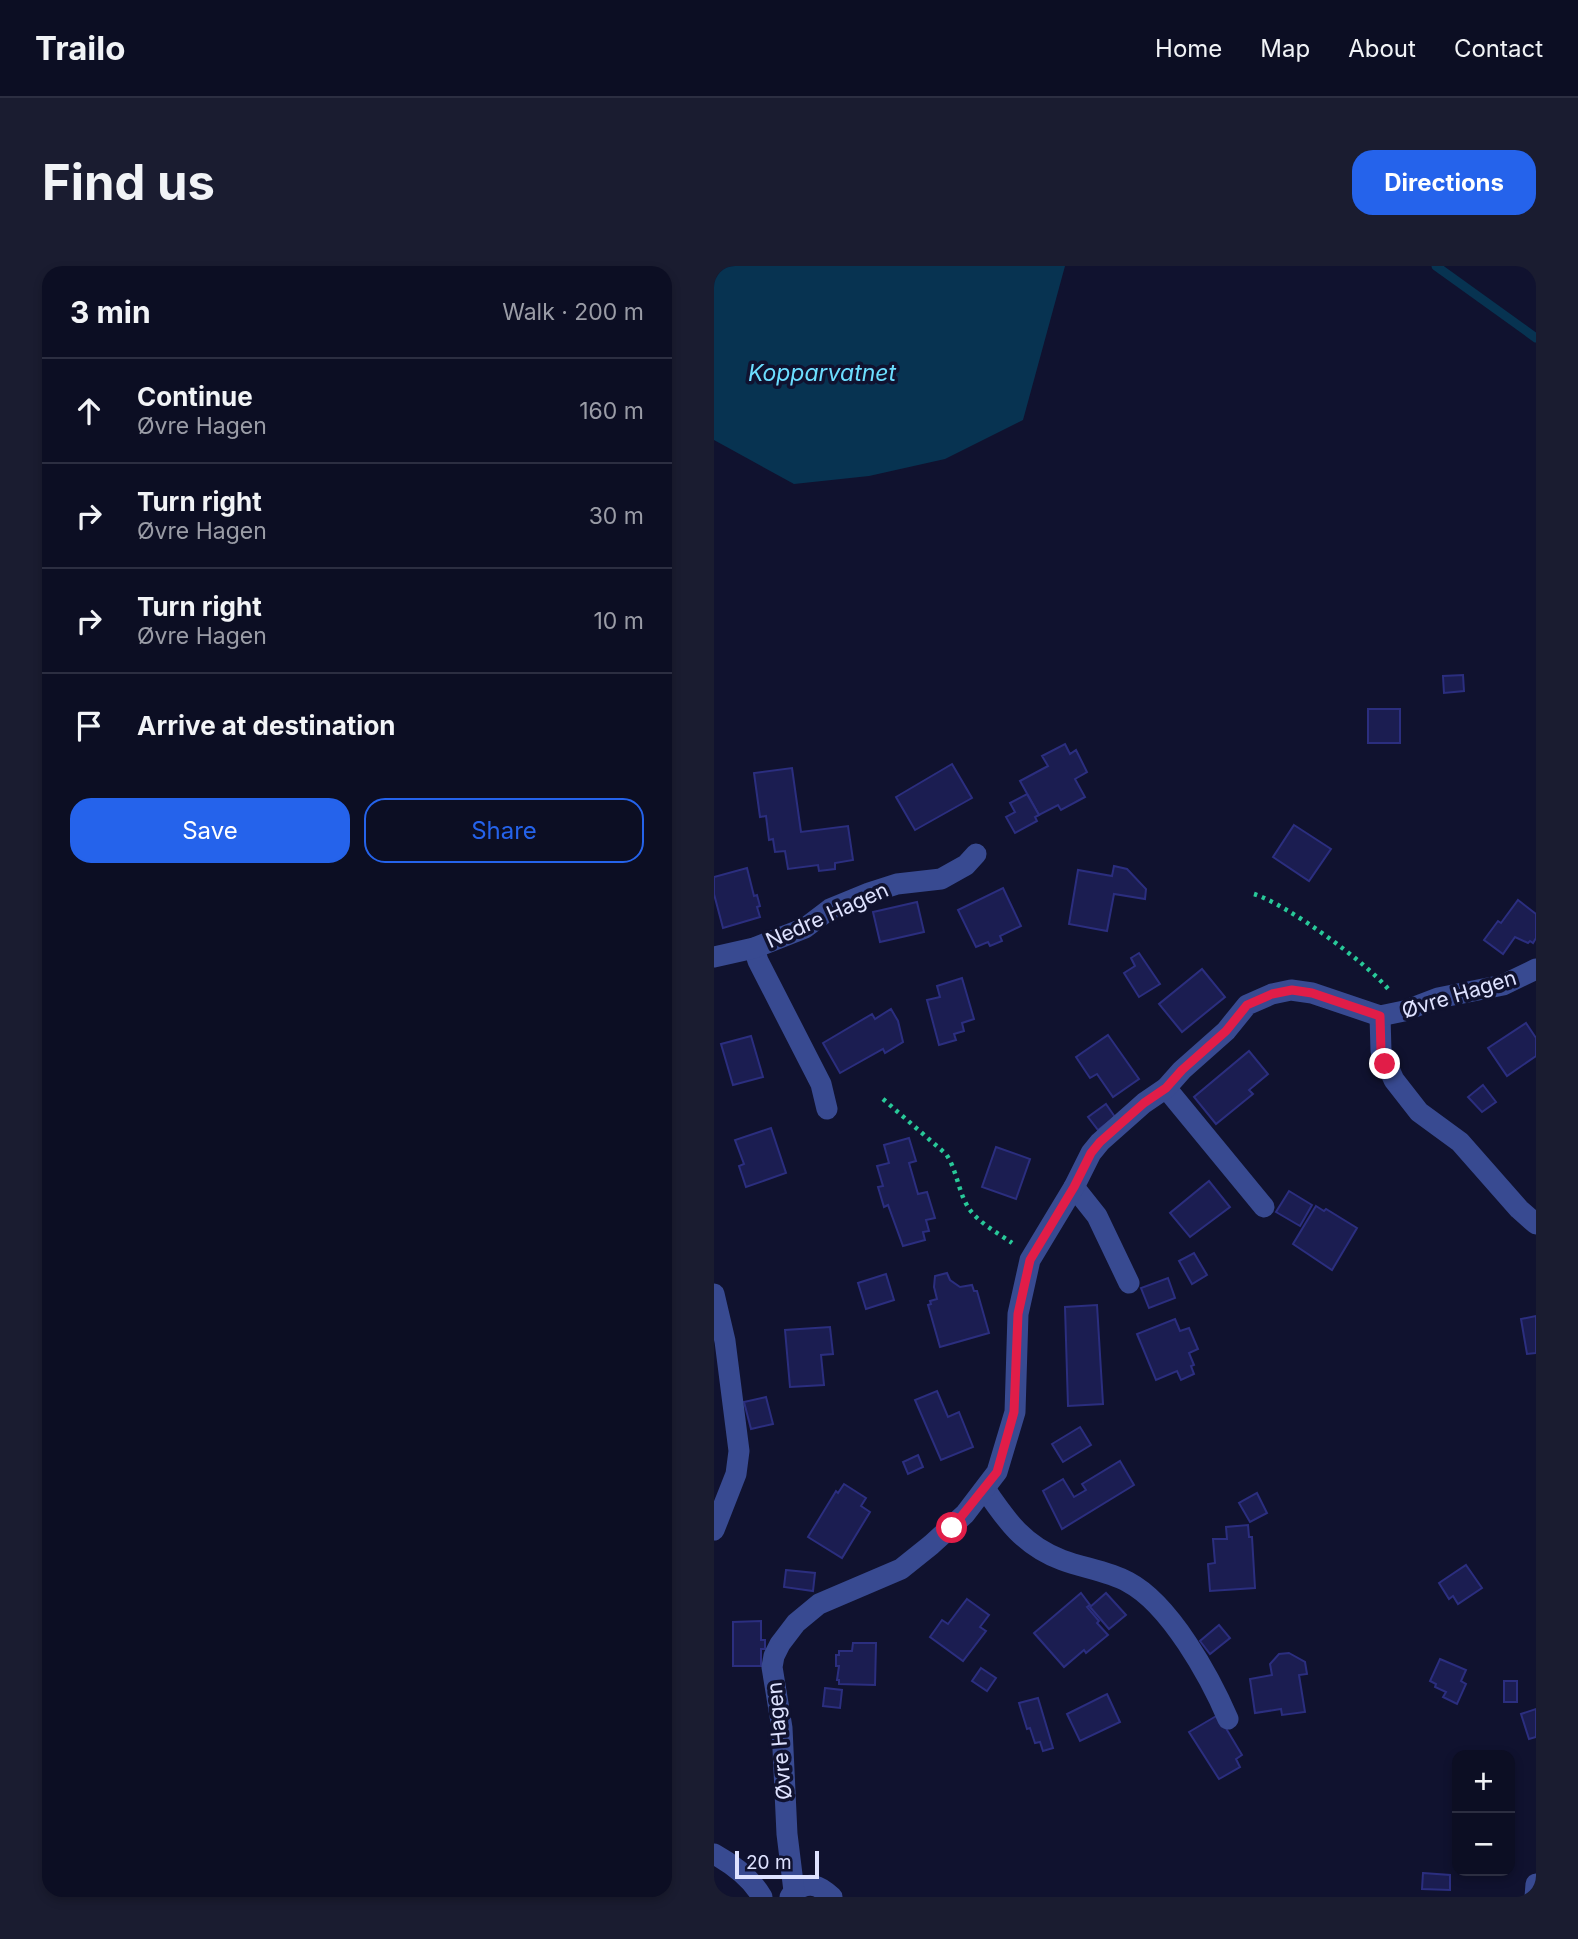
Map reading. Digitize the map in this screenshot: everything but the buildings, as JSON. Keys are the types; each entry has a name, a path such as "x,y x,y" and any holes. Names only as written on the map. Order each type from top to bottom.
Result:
{"street":[{"name":"Nedre Hagen","path":"714,957 754,948 805,928 830,909 869,892 897,884 940,879 966,865 976,854"},
{"name":"Nedre Hagen","path":"754,948 758,961 821,1084 827,1108"},
{"name":"Øvre Hagen","path":"792,1894 782,1728 772,1667 774,1656 796,1623 819,1604 901,1569 952,1528 997,1472 1014,1412 1018,1314 1024,1282 1032,1256 1074,1187 1091,1153 1144,1103 1166,1088 1226,1031 1247,1005 1272,994 1292,990 1312,993 1380,1016 1404,1011 1438,998 1503,985 1536,969"},
{"name":"Øvre Hagen","path":"1380,1016 1381,1051 1394,1080 1419,1112 1460,1142 1519,1209 1536,1224"},
{"path":"1166,1088 1264,1207"},
{"path":"1074,1187 1097,1216 1129,1283"},
{"path":"714,1294 725,1341 738,1451 736,1474 714,1531"},
{"path":"985,1489 1013,1528 1032,1544 1059,1559 1127,1581 1145,1592 1161,1607 1202,1668 1228,1718"},
{"path":"714,1854 730,1863 755,1884 762,1897"},
{"name":"Øvre Hagen","path":"792,1894 804,1884 815,1884 832,1897"},
{"path":"1535,1897 1536,1884"}],"path":[{"path":"1254,894 1265,898 1327,938 1366,968 1392,994"},
{"path":"883,1100 946,1154 969,1208 986,1225 1032,1256"}],"water":[{"name":"Kopparvatnet","path":"714,266 1065,266 1023,420 945,459 869,476 794,484 714,440"}],"waterway":[{"path":"1436,266 1536,338"}],"route":[{"path":"952,1528 997,1472 1014,1412 1018,1314 1030,1260 1091,1153 1100,1142 1144,1103 1166,1088 1226,1031 1247,1005 1272,994 1292,990 1312,993 1380,1016 1381,1051 1385,1064"}]}
